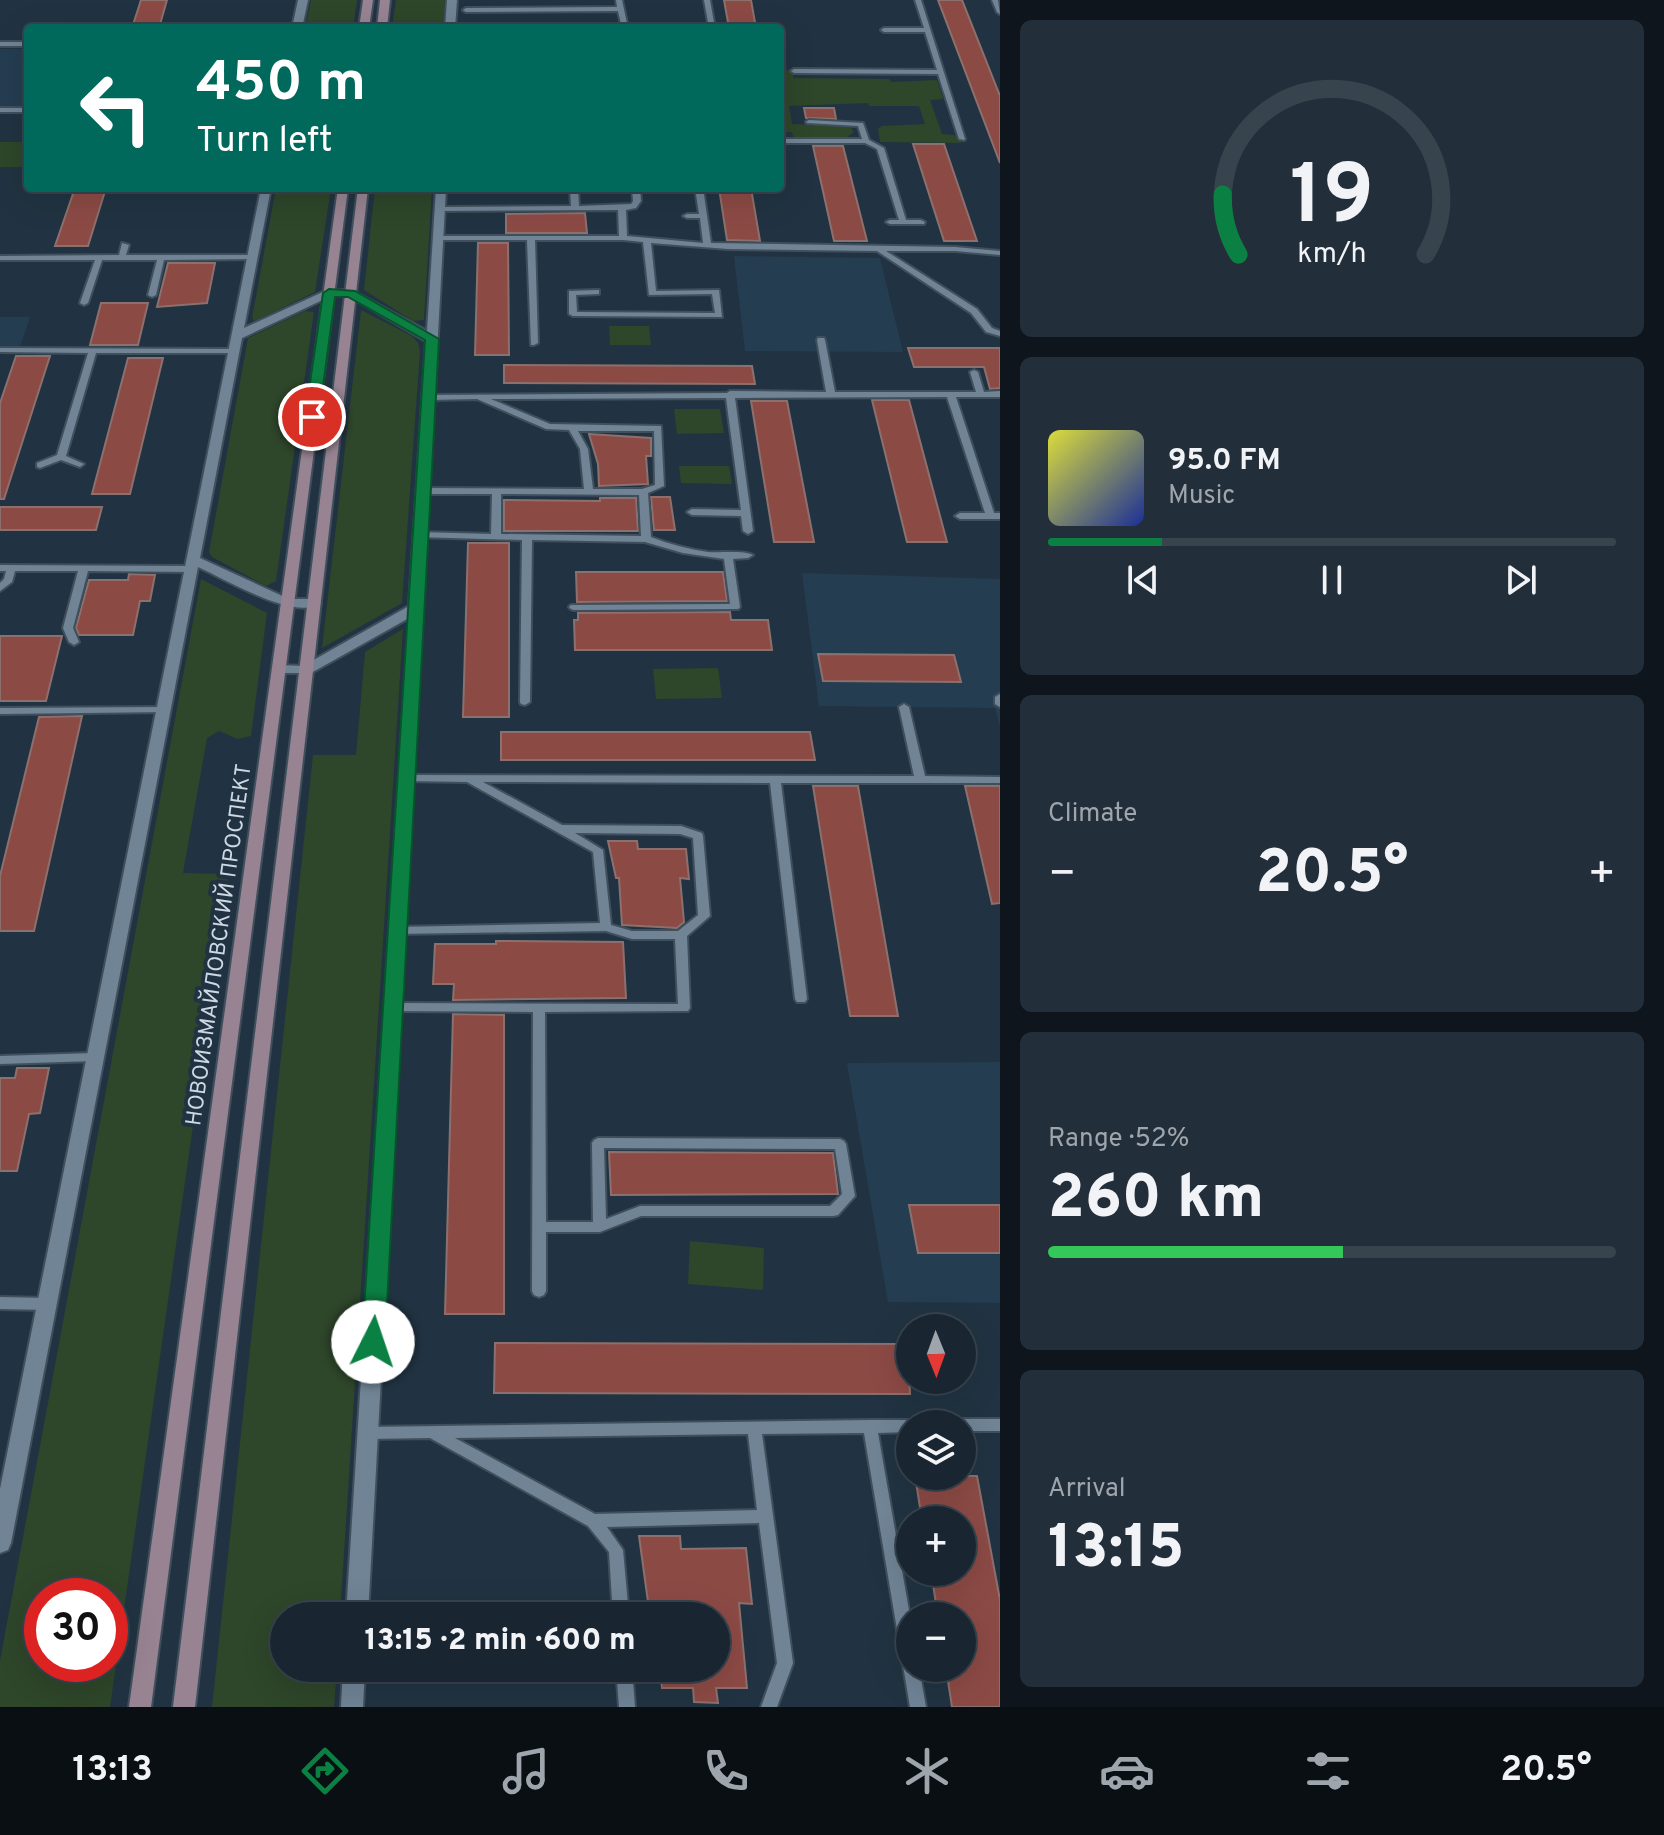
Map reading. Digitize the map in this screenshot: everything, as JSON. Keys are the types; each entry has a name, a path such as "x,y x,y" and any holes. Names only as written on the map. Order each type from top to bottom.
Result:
{"street":[{"path":"298,24 303,0"},
{"path":"365,24 368,0"},
{"path":"382,24 385,0"},
{"path":"450,24 452,0"},
{"path":"0,1543 265,192"},
{"name":"НОВОИЗМАЙЛОВСКИЙ ПРОСПЕКТ","path":"140,1707 342,192"},
{"path":"184,1707 363,192"},
{"path":"358,1602 441,192"},
{"path":"235,343 329,293 351,293 432,339"},
{"path":"192,564 287,603 314,603"},
{"path":"279,669 306,670 417,607"},
{"path":"352,1707 353,1682"}],"lane":[{"path":"569,0 569,9"},
{"path":"619,0 624,24"},
{"path":"707,0 711,24"},
{"path":"918,0 962,139"},
{"path":"995,0 1000,12"},
{"path":"466,10 620,9"},
{"path":"884,30 925,30"},
{"path":"0,44 24,44"},
{"path":"794,71 940,72"},
{"path":"0,110 24,110"},
{"path":"809,122 861,124 866,141"},
{"path":"784,141 866,141 880,148 903,222"},
{"path":"574,192 575,207"},
{"path":"440,209 622,208 633,206 637,201 636,192"},
{"path":"700,192 707,245"},
{"path":"622,208 623,238"},
{"path":"687,216 703,216"},
{"path":"890,222 921,222"},
{"path":"438,238 623,238 707,245 1000,253"},
{"path":"531,238 534,343"},
{"path":"596,292 572,293 573,314 719,315 716,292 652,293 647,240"},
{"path":"122,258 125,245"},
{"path":"878,249 974,311 989,330 1000,334"},
{"path":"0,258 252,257"},
{"path":"84,303 99,258"},
{"path":"152,295 161,258"},
{"path":"821,340 831,394"},
{"path":"0,350 93,350 235,343"},
{"path":"61,457 93,350"},
{"path":"974,372 981,394"},
{"path":"730,394 748,531"},
{"path":"428,397 1000,394"},
{"path":"423,491 643,492 660,486 658,428 549,427 475,395"},
{"path":"951,395 995,516 960,516"},
{"path":"572,428 584,449 589,491"},
{"path":"40,465 61,457 80,464"},
{"path":"496,536 497,491"},
{"path":"643,492 646,539"},
{"path":"692,512 745,513"},
{"path":"419,535 646,539 668,547 728,557 748,555"},
{"path":"525,702 527,539"},
{"path":"574,607 735,607 728,557"},
{"path":"0,588 9,580 6,568 192,564"},
{"path":"74,642 68,628 84,568"},
{"path":"1000,697 1000,704"},
{"path":"904,707 920,779"},
{"path":"0,711 164,710"},
{"path":"406,778 1000,780"},
{"path":"470,779 598,850 606,927"},
{"path":"775,779 801,999"},
{"path":"397,931 606,927 632,935 681,935 704,916 698,836 681,830 559,829"},
{"path":"395,1007 684,1008 681,935"},
{"path":"539,1007 539,1291"},
{"path":"0,1060 95,1057"},
{"path":"539,1227 600,1227 640,1211 833,1211 849,1196 840,1144 598,1143 600,1227"},
{"path":"0,1303 47,1304"},
{"path":"976,1425 1000,1425"},
{"path":"870,1426 900,1602"},
{"path":"367,1433 896,1426"},
{"path":"754,1428 785,1663 769,1707"},
{"path":"434,1433 593,1521 616,1550 620,1602"},
{"path":"593,1521 766,1516"},
{"path":"625,1682 627,1707"},
{"path":"914,1682 918,1707"}],"shaded area":[{"path":"0,49 24,49 24,106 0,106"},
{"path":"734,256 880,258 903,352 745,351"},
{"path":"0,317 30,317 20,347 0,347"},
{"path":"802,573 1000,579 1000,727 995,708 819,706"},
{"path":"1000,1062 1000,1303 888,1302 847,1063"}],"green space":[{"path":"311,0 357,0 354,24 306,24"},
{"path":"396,0 445,0 443,24 393,24"},
{"path":"784,69 792,71 794,78 889,79 891,82 937,80 943,99 930,100 942,134 954,135 962,143 880,142 878,129 882,126 925,124 919,106 869,106 868,103 789,106 792,124 849,126 854,132 845,139 794,139 792,132 784,132"},
{"path":"0,142 24,142 24,167 0,167"},
{"path":"275,192 330,192 315,292 255,321 252,318"},
{"path":"375,192 432,192 424,320 413,321 364,290"},
{"path":"361,310 412,336 420,351 402,603 322,648"},
{"path":"305,311 314,312 276,581 266,586 212,557 209,552 248,338"},
{"path":"609,326 649,326 651,345 610,345"},
{"path":"674,409 720,409 724,433 677,434"},
{"path":"679,466 729,466 732,484 681,483"},
{"path":"201,579 267,613 251,736 238,739 219,731 207,738 183,873 229,874 128,1581 128,1578 24,1578 24,1682 114,1682 110,1707 0,1707 0,1661"},
{"path":"403,629 341,1602 270,1602 270,1682 336,1682 334,1707 212,1707 313,755 356,755 365,652"},
{"path":"718,668 722,698 656,699 653,669"},
{"path":"690,1241 764,1248 763,1290 688,1284"}],"building":[{"path":"141,0 167,0 160,24 133,24"},
{"path":"724,0 751,0 755,24 728,24"},
{"path":"938,0 962,0 1000,96 1000,163"},
{"path":"804,108 834,108 836,119 806,118"},
{"path":"913,144 944,144 977,241 944,241"},
{"path":"813,146 843,146 867,241 834,241"},
{"path":"74,192 105,192 88,246 55,246"},
{"path":"720,192 752,192 760,241 727,240"},
{"path":"585,213 587,233 506,233 506,214"},
{"path":"478,243 508,243 509,355 475,355"},
{"path":"168,263 215,263 207,303 157,307"},
{"path":"101,303 148,303 138,345 90,345"},
{"path":"908,348 1000,348 1000,388 990,389 984,367 914,367"},
{"path":"16,356 50,356 4,499 0,499 0,403"},
{"path":"128,358 163,358 130,494 92,494"},
{"path":"504,365 752,366 755,384 504,383"},
{"path":"872,400 909,400 947,542 907,542"},
{"path":"751,401 787,401 814,542 774,542"},
{"path":"589,434 651,438 651,456 646,456 648,484 599,486 598,464"},
{"path":"651,497 670,497 675,530 654,530"},
{"path":"600,498 636,498 638,531 504,531 504,500 600,501"},
{"path":"0,507 102,507 96,530 0,530"},
{"path":"468,543 509,543 509,717 463,717"},
{"path":"576,572 723,572 727,601 577,602"},
{"path":"129,574 155,575 150,601 140,601 133,635 79,635 76,628 89,580 128,580"},
{"path":"730,612 731,620 768,620 772,650 575,650 574,620 578,620 578,613"},
{"path":"0,636 62,636 46,701 0,701"},
{"path":"818,654 954,655 961,682 823,681"},
{"path":"82,716 34,931 0,931 0,876 39,717"},
{"path":"501,732 810,732 815,760 501,760"},
{"path":"813,786 858,786 898,1016 850,1016"},
{"path":"965,786 1000,786 1000,903 992,904"},
{"path":"608,841 637,841 638,849 686,849 689,879 680,878 684,922 677,928 622,925 619,878 616,878"},
{"path":"496,941 623,942 626,998 453,1000 454,984 433,984 435,944 496,944"},
{"path":"453,1014 504,1015 504,1314 445,1314"},
{"path":"17,1068 49,1068 40,1113 29,1114 17,1171 0,1171 0,1078 15,1078"},
{"path":"609,1152 833,1153 838,1194 611,1195"},
{"path":"909,1205 1000,1205 1000,1253 918,1253"},
{"path":"495,1343 896,1344 896,1394 494,1393"},
{"path":"977,1476 1000,1600 1000,1707 952,1707 948,1682 976,1682 976,1602 936,1602 933,1586 976,1586 976,1506 920,1506 917,1490 976,1490"},
{"path":"639,1536 680,1536 681,1549 746,1548 752,1604 739,1603 747,1688 716,1688 718,1703 694,1702 693,1688 662,1688 661,1682 730,1682 730,1602 648,1602"}],"route":[{"path":"312,417 329,293 351,293 432,339 373,1342"}]}
